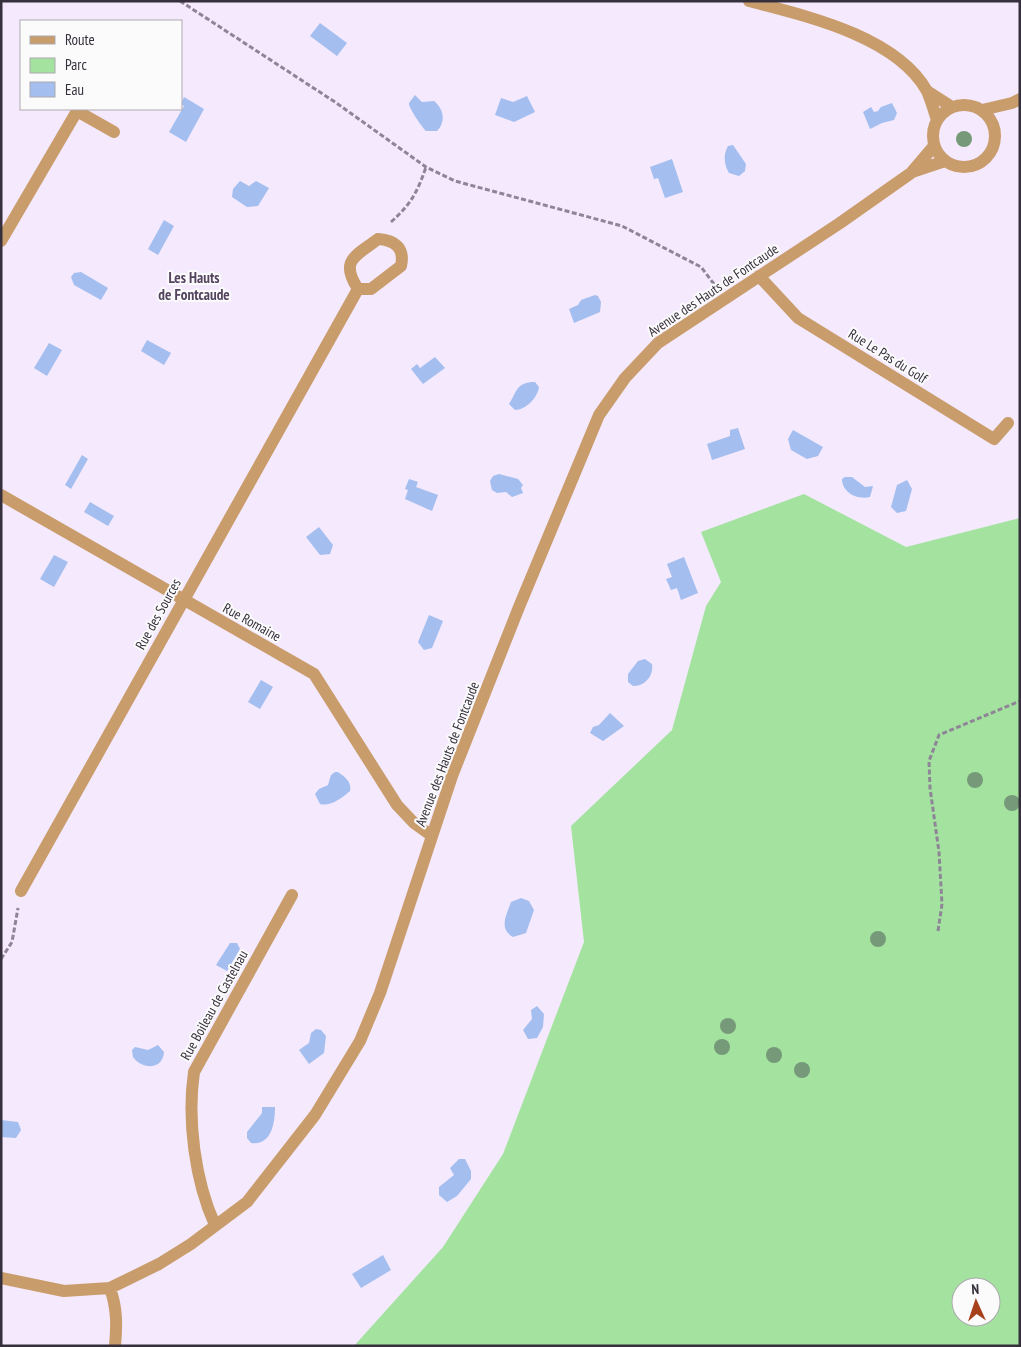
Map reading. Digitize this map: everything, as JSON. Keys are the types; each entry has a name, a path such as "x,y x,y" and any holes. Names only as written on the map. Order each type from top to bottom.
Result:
{"street":[{"path":"749,1 787,11 860,36 887,49 906,64 927,91 937,120"},
{"path":"927,91 952,107 973,106 982,110 994,126 994,146 982,162 964,168 954,166 945,161 934,146 934,128 937,120 952,107"},
{"path":"982,110 1016,101"},
{"path":"994,126 1016,101"},
{"path":"1,241 77,111 114,132"},
{"name":"Avenue des Hauts de Fontcaude","path":"1,1278 64,1291 110,1288 146,1272 191,1244 247,1202 309,1122 360,1041 380,992 452,776 519,607 599,415 625,378 658,343 840,223 911,173 934,146"},
{"name":"Avenue des Hauts de Fontcaude","path":"911,173 945,161"},
{"path":"378,239 390,239 398,246 403,257 401,266 372,289 358,289 349,276 348,268 352,260 378,239"},
{"name":"Rue Le Pas du Golf","path":"759,276 798,318 994,439 1008,423"},
{"name":"Rue des Sources","path":"21,891 182,600 358,289"},
{"name":"Rue Romaine","path":"1,495 314,674 397,805 414,823 432,836"},
{"name":"Rue Boileau de Castelnau","path":"215,1225 206,1202 193,1132 191,1095 194,1072 292,894"},
{"path":"110,1288 115,1305 117,1326 115,1346"}],"path":[{"path":"180,1 335,102 426,168 455,181 622,226 700,268 726,299"},
{"path":"390,239 391,222 413,200 426,168"},
{"path":"938,931 942,904 940,860 929,761 939,735 1020,701"},
{"path":"1,959 12,942 21,891"}],"green space":[{"path":"804,494 906,547 1020,518 1020,1346 354,1346 443,1247 503,1154 584,942 571,826 672,730 706,606 721,582 701,532"}],"water":[{"path":"320,23 347,43 337,56 310,36"},
{"path":"415,95 422,102 434,101 440,108 443,120 437,131 426,131 413,113 409,103"},
{"path":"527,96 535,112 514,122 495,115 501,98 513,102"},
{"path":"184,97 204,109 186,142 169,132 184,106 182,102"},
{"path":"892,103 897,113 894,120 870,129 863,112 871,107 874,112 878,111 881,107"},
{"path":"733,145 746,164 745,171 739,176 729,173 725,163 726,149 728,146"},
{"path":"672,159 683,192 665,198 658,178 654,179 650,167"},
{"path":"240,181 249,186 256,181 269,188 258,206 247,207 232,197 233,189"},
{"path":"164,220 174,226 158,255 148,249"},
{"path":"81,272 108,288 101,300 74,285 71,277 74,273"},
{"path":"595,295 598,296 601,302 600,312 574,323 569,309 578,305 581,300"},
{"path":"147,340 171,353 164,365 141,351"},
{"path":"49,343 62,350 47,376 34,368"},
{"path":"435,357 445,368 423,384 411,369 417,364 420,368"},
{"path":"529,382 535,382 539,387 534,399 523,408 515,410 509,404 518,388"},
{"path":"738,428 745,449 712,460 707,444 730,436 730,430"},
{"path":"793,430 823,447 818,456 807,459 791,450 788,439"},
{"path":"82,455 88,459 71,489 65,485"},
{"path":"499,474 518,479 523,485 521,488 523,493 512,497 506,492 497,493 492,490 490,481 493,476"},
{"path":"852,477 865,487 873,486 870,497 856,496 848,492 842,479"},
{"path":"409,479 418,482 416,487 438,495 432,511 405,499 408,490 405,489"},
{"path":"907,480 912,489 906,511 897,513 891,507 897,485"},
{"path":"90,502 114,516 108,526 84,512"},
{"path":"319,527 333,545 330,554 320,555 306,537"},
{"path":"54,555 68,562 54,587 40,579"},
{"path":"684,557 698,593 681,600 677,588 671,590 666,579 672,577 667,564"},
{"path":"429,615 443,621 432,648 424,650 418,642"},
{"path":"645,659 652,664 652,672 648,680 641,685 633,686 628,682 628,674 638,661"},
{"path":"261,680 273,687 260,709 248,702"},
{"path":"610,713 624,726 603,741 590,733 593,727 599,725"},
{"path":"338,772 347,780 350,785 350,791 332,803 320,804 315,794 319,789 328,785 331,775"},
{"path":"521,898 529,901 534,910 526,933 513,937 506,930 506,916 511,902"},
{"path":"230,943 237,943 240,949 227,971 216,965"},
{"path":"537,1006 544,1014 543,1027 537,1038 528,1039 523,1030 532,1019 531,1010"},
{"path":"316,1029 321,1030 326,1036 324,1053 309,1064 299,1050 309,1043 311,1033"},
{"path":"158,1045 164,1052 163,1058 156,1065 146,1066 133,1057 132,1050 135,1047 148,1050"},
{"path":"262,1107 275,1107 273,1126 264,1141 251,1143 247,1138 247,1132 262,1113"},
{"path":"1,1120 18,1122 21,1130 16,1138 1,1137"},
{"path":"459,1159 465,1159 471,1171 471,1179 457,1196 447,1202 439,1195 439,1187 454,1175 450,1168"},
{"path":"383,1255 391,1270 361,1288 352,1274"}],"district":[{"name":"Les Hauts de Fontcaude","path":"194,286"}]}
